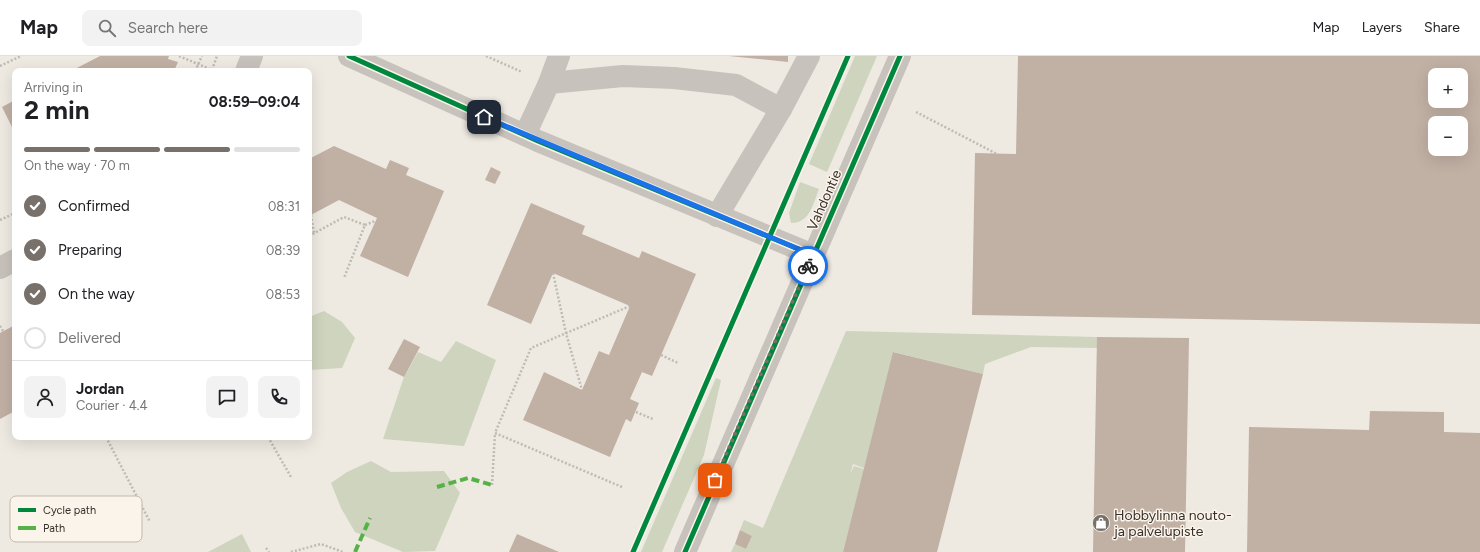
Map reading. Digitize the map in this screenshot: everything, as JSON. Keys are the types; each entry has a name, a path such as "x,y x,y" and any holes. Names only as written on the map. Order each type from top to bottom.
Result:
{"street":[{"path":"247,68 252,56"},
{"path":"349,56 525,135 813,255"},
{"path":"525,135 549,83 559,56"},
{"path":"717,216 781,109 808,56"},
{"name":"Vahdontie","path":"685,552 900,56"},
{"path":"549,83 623,76 674,78 736,86 781,109"},
{"path":"0,268 12,262"}],"path":[{"path":"0,66 21,56"},
{"path":"179,56 207,68"},
{"path":"196,68 202,56"},
{"path":"213,68 217,56"},
{"path":"486,56 549,83"},
{"path":"916,112 996,154"},
{"path":"0,220 12,214"},
{"path":"312,221 314,233 344,217 365,225 375,221"},
{"path":"344,278 365,225"},
{"path":"553,273 566,333 582,390"},
{"path":"492,485 495,433 531,348 630,306"},
{"path":"0,326 3,332"},
{"path":"661,355 678,363"},
{"path":"636,412 653,419"},
{"path":"495,433 622,487"},
{"path":"108,440 137,496"},
{"path":"270,440 291,477"},
{"path":"142,507 150,522"},
{"path":"292,552 321,544 343,552"},
{"path":"266,548 269,552"}],"green space":[{"path":"855,56 877,56 827,172 809,164"},
{"path":"800,182 819,189 813,206 807,216 803,220 791,223 789,213"},
{"path":"324,311 342,322 355,338 342,368 312,370 312,316"},
{"path":"846,331 1097,337 1097,348 1031,347 985,364 983,374 894,352 864,468 853,464 850,474 854,466 864,469 843,552 731,552 735,544 746,549 752,536 740,530 744,520 763,528"},
{"path":"456,341 496,360 464,446 383,439 404,377 418,352 441,362"},
{"path":"716,378 721,380 704,455 662,552 641,552"},
{"path":"371,461 391,472 444,471 460,493 435,551 403,552 355,532 341,508 331,483 347,472"},
{"path":"242,534 251,552 208,552"}],"building":[{"path":"100,56 169,56 168,59 178,62 175,68 77,68"},
{"path":"729,56 788,56 788,62"},
{"path":"1018,56 1480,56 1480,324 972,315 975,153 1016,154"},
{"path":"12,102 12,127 2,107"},
{"path":"334,146 386,169 390,160 409,168 406,175 444,191 408,277 360,256 377,218 339,200 312,214 312,157"},
{"path":"491,167 501,172 495,184 485,180"},
{"path":"531,203 585,226 582,234 639,258 642,251 696,274 652,376 642,372 630,399 639,403 631,422 626,419 610,457 523,420 544,372 582,390 599,351 609,355 630,306 553,273 531,324 487,305"},
{"path":"12,327 12,413 0,419 0,333"},
{"path":"1097,337 1189,338 1185,552 1093,552"},
{"path":"404,339 420,347 404,377 388,369"},
{"path":"893,352 983,374 937,552 843,552"},
{"path":"1370,411 1444,412 1444,432 1480,433 1480,552 1247,552 1249,427 1369,430"},
{"path":"740,530 752,536 746,549 735,544"},
{"path":"517,534 559,552 509,552"}],"marked path":[{"path":"437,487 468,478 492,485"},
{"path":"355,552 370,518"}],"cycle path":[{"path":"349,56 538,141 813,255"},
{"path":"633,552 848,56"},
{"path":"685,552 900,56"}],"way so far":[{"path":"715,480 808,266"}],"place":[{"name":"Hobbylinna nouto- ja palvelupiste","path":"1101,523"}],"route":[{"path":"484,117 769,238 813,255 808,266"}]}
